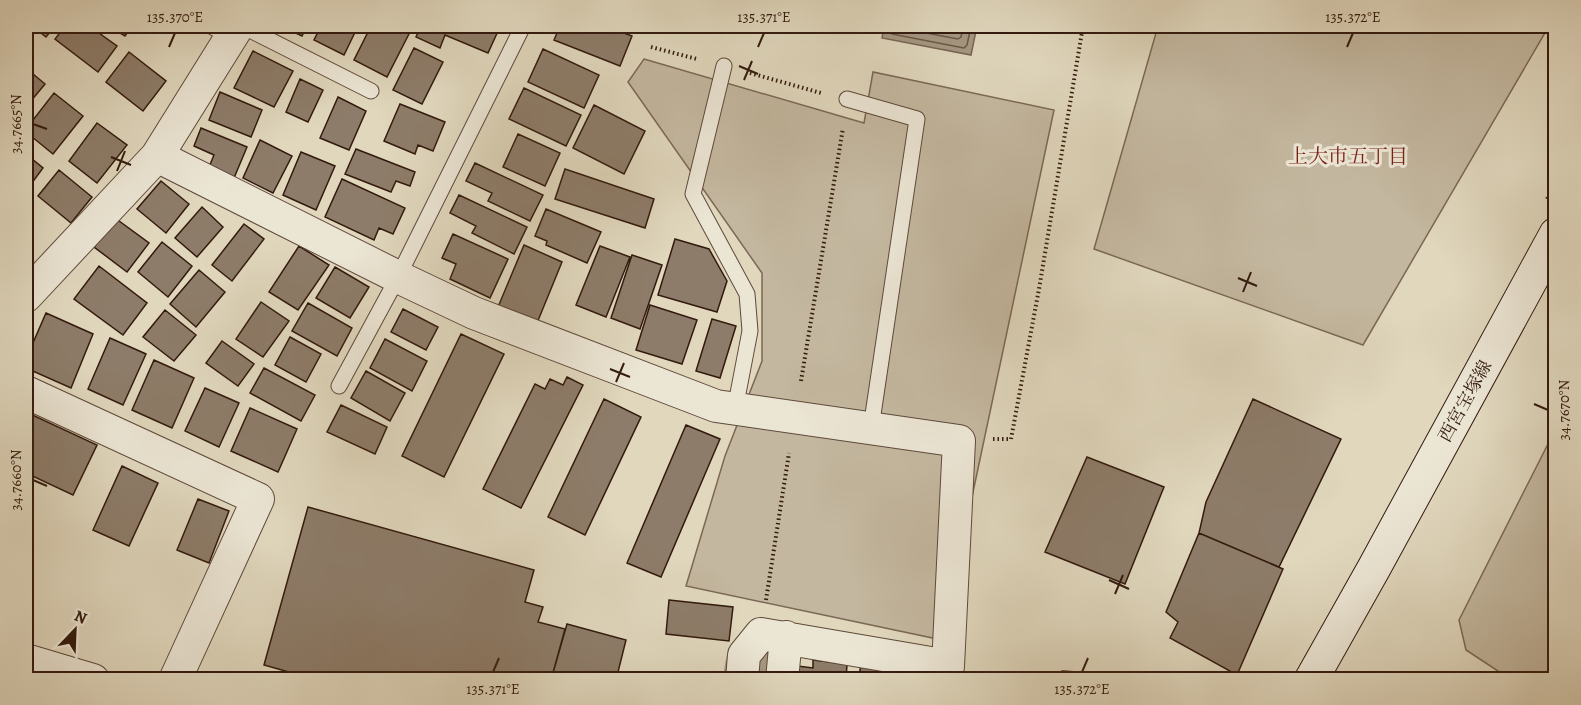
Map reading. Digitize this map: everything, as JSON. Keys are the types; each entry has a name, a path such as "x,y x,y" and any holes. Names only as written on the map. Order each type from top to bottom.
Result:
{"main road":[{"name":"西宮宝塚線","path":"1311,680 1556,234"},
{"name":"西宮宝塚線","path":"1330,680 1374,568"}],"street":[{"path":"26,296 157,156 230,28"},
{"path":"157,156 474,314 716,406 960,441 947,673 774,636 744,655 742,680"},
{"path":"26,392 258,499 175,680"},
{"path":"774,636 782,680"},
{"path":"26,660 93,680"}],"lane":[{"path":"339,386 398,277 523,26"},
{"path":"230,28 371,91"},
{"path":"724,66 693,194 747,294 750,331 735,409"},
{"path":"847,99 917,118 871,428"}],"path":[{"path":"960,441 1011,439 1039,289 1083,26"},
{"path":"651,47 847,99 795,418 774,636"}],"shaded area":[{"path":"1158,26 1549,26 1363,345 1094,249"},
{"path":"644,59 864,123 873,72 1054,110 972,497 947,641 686,586 725,456 762,361 762,273 628,82"},
{"path":"1555,430 1555,664 1554,668 1534,679 1510,679 1466,650 1459,620"}],"water":[{"path":"884,26 977,26 971,55 882,38"}],"building":[{"path":"32,26 55,26 46,37"},
{"path":"65,26 89,26 117,46 98,72 55,39"},
{"path":"108,26 132,26 125,36"},
{"path":"281,26 307,26 302,36"},
{"path":"321,26 358,26 344,55 314,40"},
{"path":"371,26 413,26 387,77 354,60"},
{"path":"421,26 492,26 499,29 488,53 445,35 440,48 416,37"},
{"path":"560,26 605,26 632,36 620,66 554,40"},
{"path":"414,48 443,62 422,104 393,90"},
{"path":"543,49 599,75 584,108 528,82"},
{"path":"253,51 293,71 274,107 234,88"},
{"path":"129,52 166,81 143,111 106,82"},
{"path":"26,68 45,84 26,107"},
{"path":"300,79 323,90 308,122 286,112"},
{"path":"524,88 581,115 566,146 509,119"},
{"path":"220,92 262,110 251,137 209,120"},
{"path":"54,93 83,116 53,154 26,132 26,129"},
{"path":"338,97 366,111 349,150 320,138"},
{"path":"400,104 445,122 433,151 418,145 415,154 384,141"},
{"path":"594,105 645,131 624,174 573,148"},
{"path":"97,123 127,145 97,183 69,161"},
{"path":"201,128 247,147 234,178 209,167 214,155 194,146"},
{"path":"518,134 560,153 545,186 503,167"},
{"path":"260,140 292,156 273,193 243,178"},
{"path":"356,149 415,172 410,186 396,181 391,192 345,174"},
{"path":"301,152 335,166 316,210 283,195"},
{"path":"26,154 43,168 26,191"},
{"path":"475,163 543,195 530,221 488,201 492,193 466,181"},
{"path":"565,169 654,199 645,228 555,199"},
{"path":"59,170 92,197 71,223 38,196"},
{"path":"342,179 405,208 393,234 379,228 374,240 325,217"},
{"path":"161,181 189,204 166,233 137,209"},
{"path":"459,195 527,227 514,254 472,233 476,226 450,213"},
{"path":"202,207 223,227 197,257 175,238"},
{"path":"546,209 601,232 587,263 546,245 547,241 535,236"},
{"path":"115,218 149,243 127,272 94,247"},
{"path":"244,224 264,239 232,281 212,265"},
{"path":"453,234 508,259 490,298 450,279 456,264 442,258"},
{"path":"675,239 709,249 727,281 717,312 658,295"},
{"path":"162,242 192,266 168,297 138,272"},
{"path":"524,245 562,262 537,323 498,307"},
{"path":"299,246 329,265 298,310 269,292"},
{"path":"600,246 630,257 606,317 576,305"},
{"path":"632,255 662,265 640,329 611,318"},
{"path":"99,266 147,303 123,335 74,299"},
{"path":"335,267 369,287 350,318 316,298"},
{"path":"199,270 225,292 196,327 170,304"},
{"path":"261,302 289,321 263,357 236,339"},
{"path":"308,303 352,328 337,356 292,331"},
{"path":"650,305 697,320 682,364 636,350"},
{"path":"403,309 438,327 426,350 391,332"},
{"path":"165,310 196,335 174,361 143,337"},
{"path":"46,313 93,334 71,388 26,368 26,359"},
{"path":"712,319 736,326 720,378 696,371"},
{"path":"461,334 504,354 444,477 402,456"},
{"path":"290,337 321,354 306,382 275,365"},
{"path":"110,338 146,354 123,405 88,389"},
{"path":"385,339 427,361 412,391 370,368"},
{"path":"222,341 254,364 238,386 206,363"},
{"path":"154,360 194,378 172,428 132,410"},
{"path":"264,368 315,395 301,421 250,393"},
{"path":"366,371 405,393 390,421 351,398"},
{"path":"567,377 583,385 521,508 483,489 535,384 545,389 550,379 563,385"},
{"path":"205,388 239,403 219,447 185,431"},
{"path":"604,399 641,417 585,535 548,517"},
{"path":"1253,399 1341,439 1279,567 1199,533 1206,502"},
{"path":"341,405 387,427 375,454 327,432"},
{"path":"250,408 297,429 278,472 231,451"},
{"path":"28,413 97,445 73,495 26,473 26,418"},
{"path":"686,425 720,439 661,577 627,563"},
{"path":"1087,457 1164,487 1125,584 1045,552"},
{"path":"122,466 158,483 129,546 93,530"},
{"path":"198,499 229,511 209,563 177,550"},
{"path":"308,507 534,570 525,602 543,607 538,622 565,629 551,680 317,680 264,665"},
{"path":"1199,533 1283,569 1237,675 1170,638 1178,622 1166,612"},
{"path":"669,600 733,607 729,641 666,634"},
{"path":"567,624 626,640 616,680 551,680"},
{"path":"813,660 847,664 846,680 796,680 798,666 813,668"},
{"path":"861,665 925,673 924,680 858,680"},
{"path":"1062,671 1077,672 1075,680 1058,680"}],"waterway":[{"path":"758,680 760,667"}],"district":[{"name":"上大市五丁目","path":"1348,156"}]}
